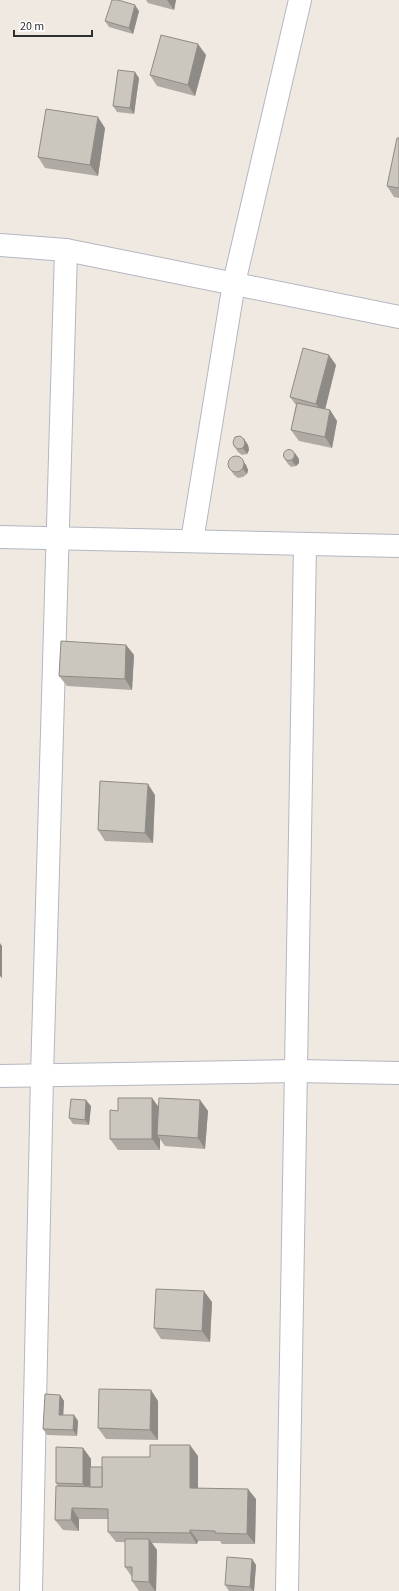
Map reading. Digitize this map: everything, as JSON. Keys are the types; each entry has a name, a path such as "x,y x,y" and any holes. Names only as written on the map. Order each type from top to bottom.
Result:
{"street":[{"path":"192,541 234,283 300,0"},
{"path":"0,245 66,250 399,317"},
{"path":"31,1591 42,1076 66,250"},
{"path":"0,537 399,546"},
{"path":"287,1591 305,544"},
{"path":"0,1076 296,1071 399,1073"}],"building":[{"path":"112,0 118,0 135,5 129,28 105,21"},
{"path":"161,35 198,44 188,85 150,75"},
{"path":"118,70 135,72 130,108 113,106"},
{"path":"46,109 98,117 90,165 38,157"},
{"path":"397,138 399,138 399,188 387,186"},
{"path":"303,348 329,355 316,404 290,397"},
{"path":"297,403 330,410 325,437 291,430"},
{"path":"240,436 244,439 245,444 243,448 238,449 234,446 233,442 235,437"},
{"path":"289,449 293,451 295,455 293,459 289,461 285,459 283,455 285,451"},
{"path":"236,456 243,461 244,464 239,471 236,472 229,467 228,464 233,457"},
{"path":"61,641 126,645 125,679 59,676"},
{"path":"100,781 148,784 145,833 98,830"},
{"path":"118,1098 152,1098 152,1139 110,1139 110,1110 118,1111"},
{"path":"159,1098 200,1100 198,1138 157,1135"},
{"path":"71,1099 86,1100 85,1120 69,1118"},
{"path":"156,1289 204,1291 202,1331 154,1328"},
{"path":"99,1389 151,1390 150,1430 98,1428"},
{"path":"45,1394 60,1395 59,1415 74,1415 73,1430 43,1429"},
{"path":"150,1445 190,1445 190,1488 248,1489 247,1534 215,1533 215,1531 190,1530 190,1533 108,1532 108,1509 72,1508 71,1520 55,1520 56,1486 102,1487 102,1457 150,1457"},
{"path":"56,1447 83,1448 83,1484 56,1483"},
{"path":"90,1467 102,1467 102,1487 90,1487"},
{"path":"125,1539 149,1539 149,1582 132,1581 132,1567 125,1567"},
{"path":"227,1557 252,1559 250,1587 225,1585"}]}
